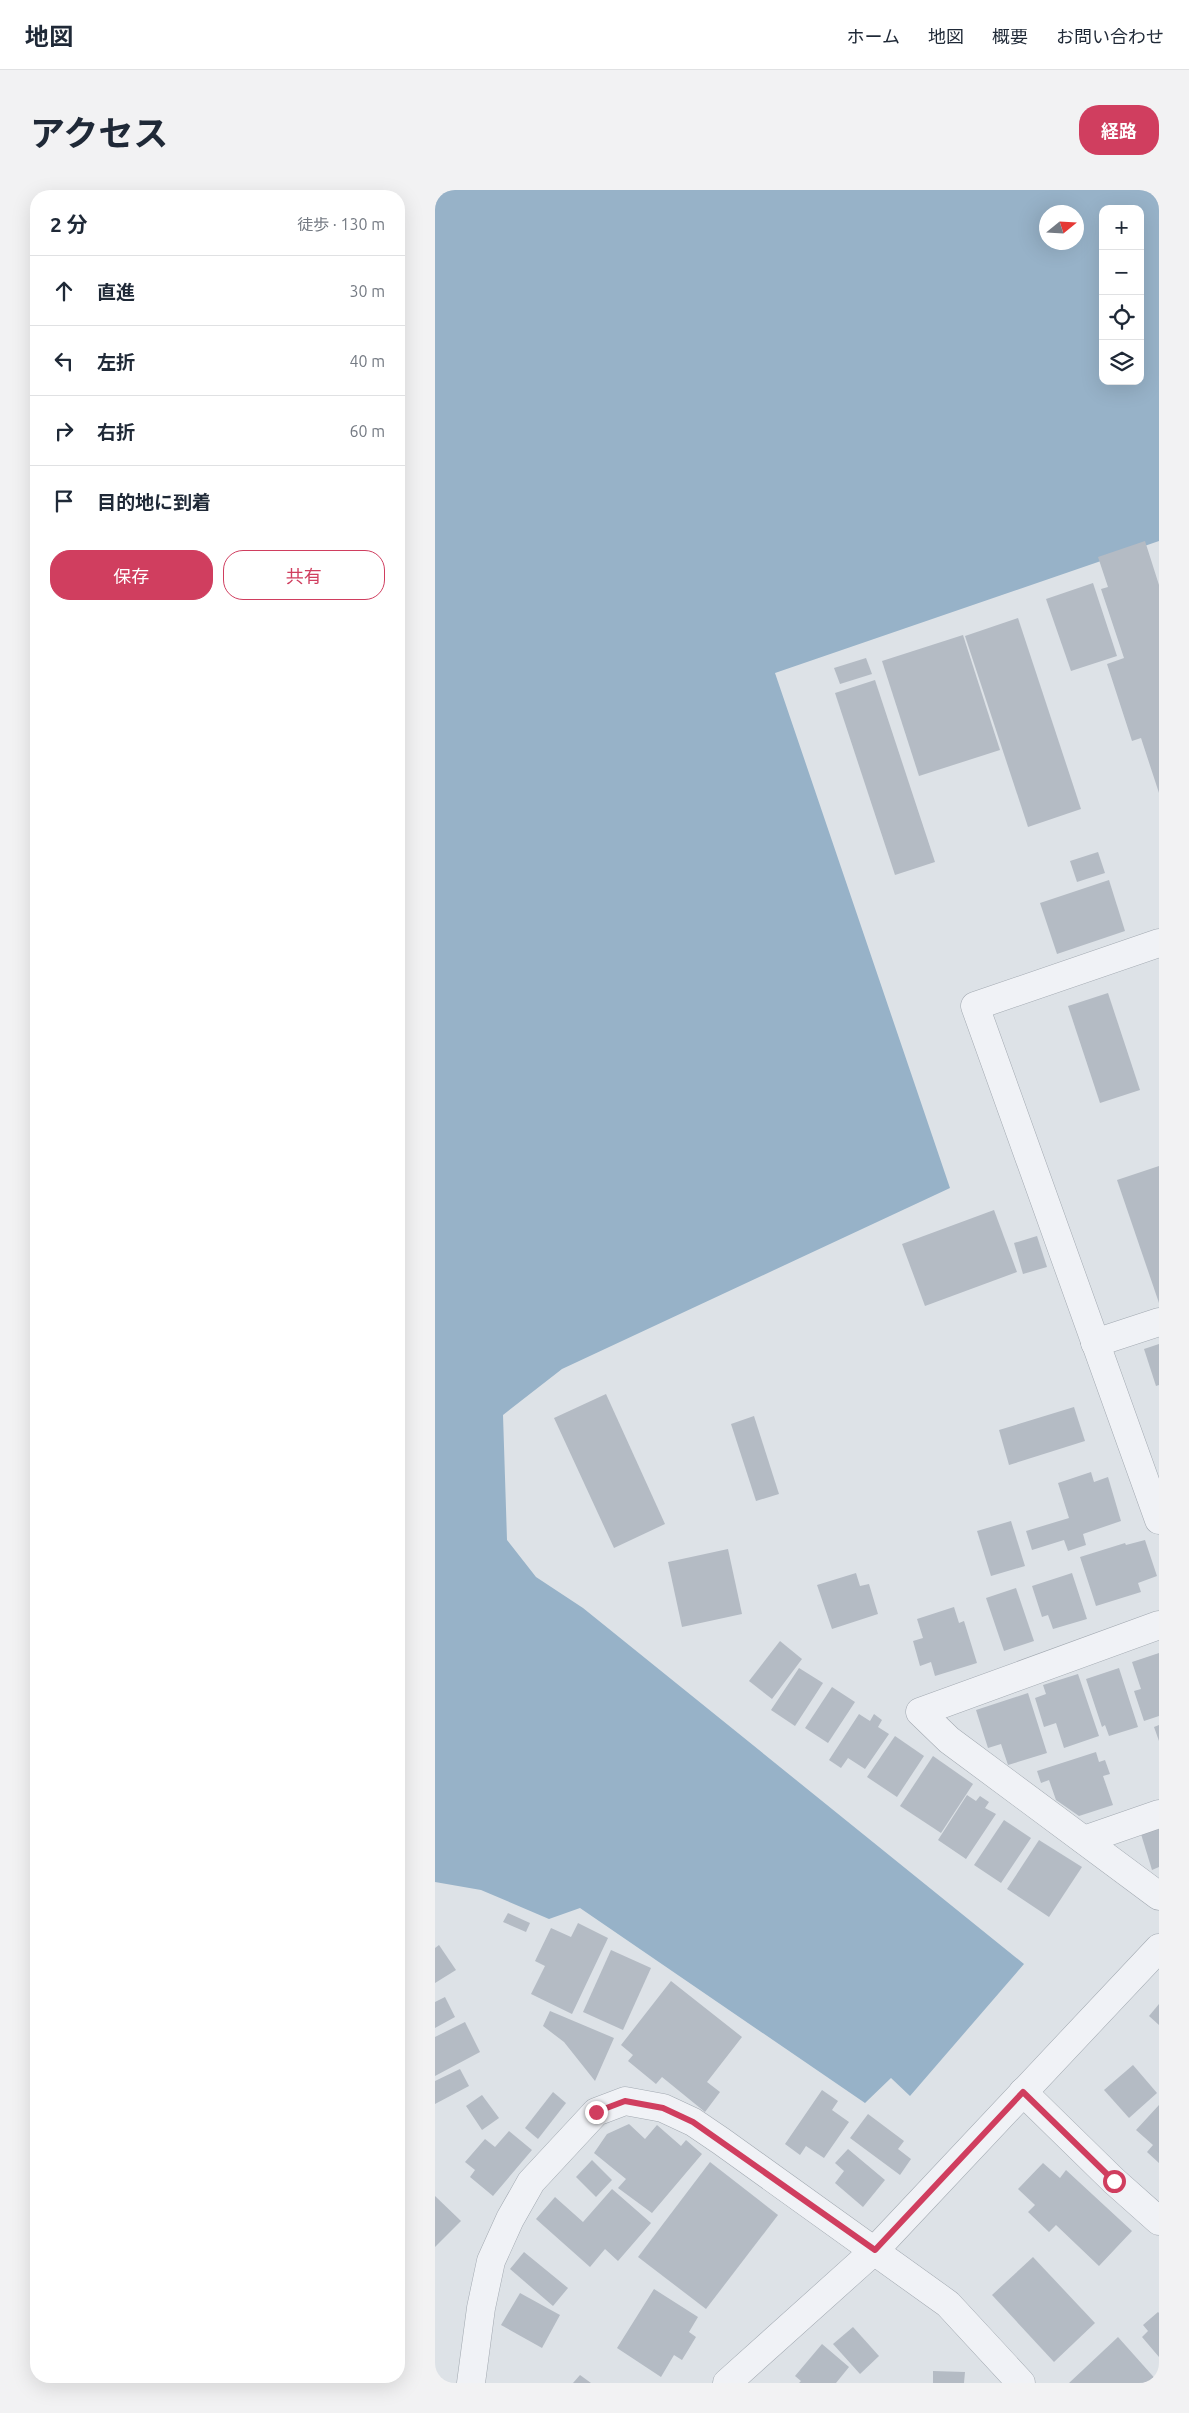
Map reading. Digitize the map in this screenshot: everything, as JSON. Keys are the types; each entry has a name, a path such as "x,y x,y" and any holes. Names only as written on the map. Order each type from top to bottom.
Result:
{"street":[{"path":"1159,943 975,1006 1159,1520"},
{"path":"1095,1343 1159,1322"},
{"path":"1159,1625 920,1712 949,1740 1159,1896"},
{"path":"1084,1840 1159,1814"},
{"path":"727,2383 875,2250 1159,1948"},
{"path":"1023,2092 1159,2222"},
{"path":"471,2383 481,2308 491,2261 510,2218 531,2182 596,2112 625,2101 663,2108 693,2122 875,2250 948,2304 1021,2383"}],"water":[{"path":"435,190 1159,190 1159,541 775,673 950,1188 562,1369 503,1415 507,1540 536,1577 583,1608 1024,1964 910,2096 891,2078 865,2103 580,1908 549,1919 481,1890 435,1882"}],"building":[{"path":"1145,541 1159,585 1159,793 1141,738 1132,741 1107,664 1124,658 1101,589 1108,587 1098,557"},
{"path":"1093,583 1117,656 1071,671 1046,599"},
{"path":"1018,618 1081,809 1028,827 965,636"},
{"path":"963,635 1000,750 919,776 882,661"},
{"path":"866,658 872,674 840,684 834,668"},
{"path":"875,680 935,862 895,875 835,693"},
{"path":"1098,852 1105,873 1077,882 1070,861"},
{"path":"1109,880 1125,931 1057,954 1040,903"},
{"path":"1108,993 1140,1090 1100,1103 1068,1006"},
{"path":"1159,1166 1159,1303 1117,1180"},
{"path":"994,1210 1017,1272 925,1306 902,1244"},
{"path":"1037,1236 1047,1267 1023,1274 1014,1243"},
{"path":"1159,1344 1159,1385 1156,1386 1144,1349"},
{"path":"606,1394 665,1524 614,1548 554,1418"},
{"path":"1074,1407 1085,1441 1009,1465 999,1430"},
{"path":"754,1416 779,1494 756,1501 731,1424"},
{"path":"1091,1472 1094,1482 1108,1477 1121,1521 1083,1534 1086,1545 1068,1551 1064,1540 1032,1550 1026,1531 1069,1518 1058,1483"},
{"path":"1011,1521 1025,1566 991,1576 977,1531"},
{"path":"1145,1540 1157,1576 1138,1583 1141,1592 1096,1606 1080,1557 1125,1543 1126,1545"},
{"path":"728,1549 742,1614 682,1627 668,1562"},
{"path":"856,1573 860,1586 869,1584 878,1614 832,1629 817,1585"},
{"path":"1072,1573 1087,1619 1053,1629 1048,1615 1042,1617 1032,1586"},
{"path":"1016,1588 1034,1641 1004,1651 986,1598"},
{"path":"954,1607 959,1623 964,1621 977,1663 935,1676 931,1662 920,1666 913,1641 923,1638 917,1619"},
{"path":"780,1641 802,1659 772,1699 749,1681"},
{"path":"1159,1653 1159,1716 1144,1721 1134,1691 1141,1689 1132,1662"},
{"path":"799,1668 823,1683 795,1726 771,1710"},
{"path":"1119,1668 1138,1727 1109,1736 1105,1725 1102,1727 1086,1679"},
{"path":"1078,1674 1099,1736 1064,1748 1056,1723 1044,1727 1035,1698 1046,1694 1043,1685"},
{"path":"832,1687 855,1702 828,1743 805,1728"},
{"path":"1028,1693 1047,1753 1008,1765 1001,1744 988,1748 976,1710"},
{"path":"859,1714 870,1721 874,1714 882,1720 878,1727 889,1734 865,1769 848,1758 841,1768 829,1760"},
{"path":"1159,1725 1159,1741 1154,1727"},
{"path":"895,1736 924,1756 897,1797 867,1777"},
{"path":"1096,1752 1099,1762 1105,1760 1110,1774 1103,1776 1113,1805 1079,1816 1056,1800 1049,1780 1041,1783 1037,1771"},
{"path":"933,1756 973,1784 941,1833 900,1806"},
{"path":"967,1795 976,1801 980,1796 989,1802 985,1808 996,1814 966,1859 938,1840"},
{"path":"1004,1820 1031,1838 1001,1883 974,1865"},
{"path":"1159,1829 1159,1867 1152,1870 1141,1834"},
{"path":"1039,1840 1082,1867 1049,1917 1007,1889"},
{"path":"508,1913 530,1923 526,1932 503,1922"},
{"path":"578,1923 608,1938 572,2014 531,1994 545,1966 535,1961 551,1928 571,1937"},
{"path":"439,1945 456,1970 435,1983 435,1948"},
{"path":"611,1950 651,1968 623,2030 583,2012"},
{"path":"671,1981 742,2037 707,2082 720,2092 705,2112 662,2077 656,2084 628,2061 633,2055 621,2045"},
{"path":"445,1997 455,2017 435,2028 435,2002"},
{"path":"1159,2004 1159,2025 1149,2016"},
{"path":"550,2011 614,2038 595,2081 564,2042 543,2026"},
{"path":"465,2022 480,2052 435,2076 435,2037"},
{"path":"1133,2065 1157,2093 1129,2118 1104,2090"},
{"path":"460,2069 469,2086 435,2104 435,2081"},
{"path":"822,2090 838,2101 832,2110 849,2122 824,2158 806,2146 800,2155 785,2144"},
{"path":"553,2092 566,2103 538,2139 525,2128"},
{"path":"482,2095 499,2118 482,2130 466,2106"},
{"path":"1159,2105 1159,2163 1147,2152 1153,2145 1136,2130"},
{"path":"868,2114 904,2141 898,2149 911,2159 900,2175 850,2138"},
{"path":"629,2124 645,2139 657,2125 681,2146 686,2140 702,2154 652,2213 618,2188 626,2179 594,2153 607,2134"},
{"path":"509,2131 532,2150 493,2196 470,2177 475,2170 465,2162 485,2139 495,2147"},
{"path":"848,2149 885,2180 863,2207 835,2183 844,2171 835,2163"},
{"path":"592,2160 612,2180 596,2197 576,2177"},
{"path":"710,2162 778,2215 706,2309 638,2257"},
{"path":"1043,2163 1060,2178 1066,2170 1132,2231 1099,2266 1056,2225 1049,2232 1028,2212 1035,2205 1018,2189"},
{"path":"612,2189 651,2223 618,2261 605,2249 590,2267 536,2219 555,2197 583,2222"},
{"path":"435,2196 461,2221 435,2247"},
{"path":"524,2252 568,2288 553,2306 510,2269"},
{"path":"1033,2257 1095,2323 1054,2362 992,2295"},
{"path":"654,2289 698,2317 689,2332 696,2337 682,2360 674,2355 661,2377 617,2348"},
{"path":"520,2293 560,2315 542,2348 501,2325"},
{"path":"1158,2312 1159,2357 1142,2337 1148,2331 1143,2325"},
{"path":"853,2327 879,2356 860,2374 833,2344"},
{"path":"1118,2337 1159,2383 1069,2383"},
{"path":"822,2344 849,2367 836,2383 799,2383 801,2381 795,2376"},
{"path":"933,2371 965,2372 964,2383 933,2383"},
{"path":"580,2375 591,2383 573,2383"}],"route":[{"path":"596,2112 625,2101 663,2108 693,2122 797,2197 875,2250 1023,2092 1114,2181"}]}
